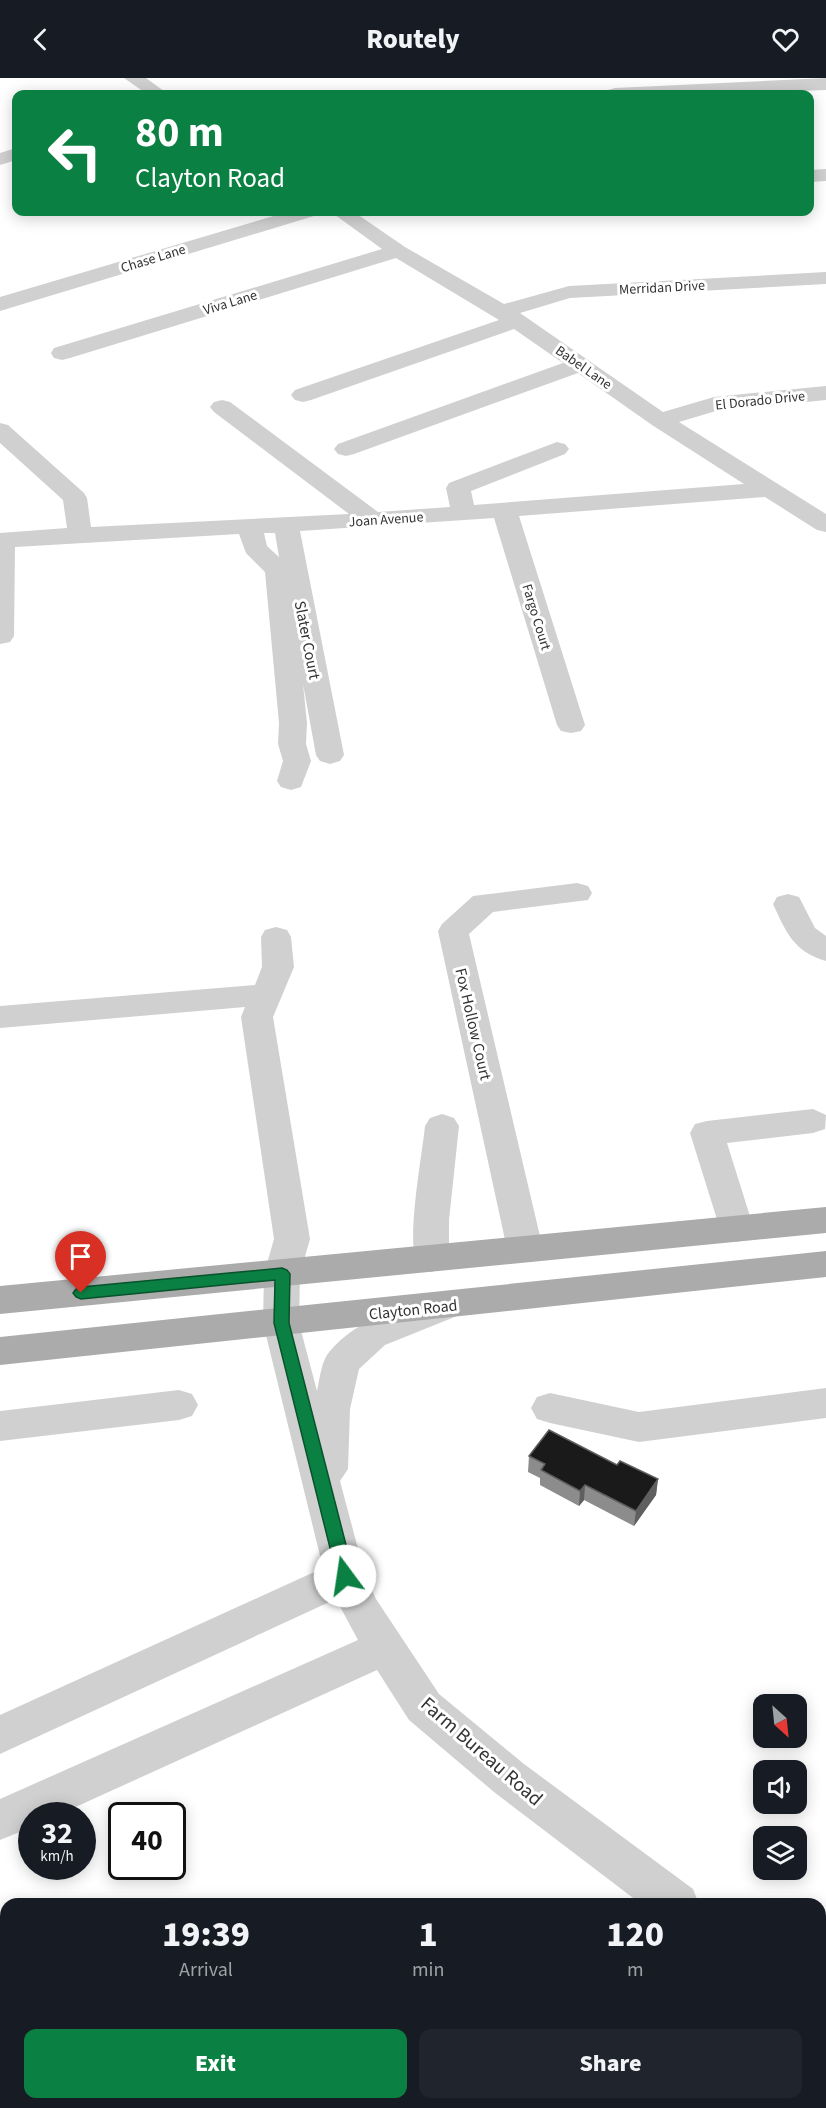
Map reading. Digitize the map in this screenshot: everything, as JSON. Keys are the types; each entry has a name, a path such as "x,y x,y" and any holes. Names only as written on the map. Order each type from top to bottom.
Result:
{"main road":[{"path":"0,1300 826,1220"},
{"name":"Clayton Road","path":"0,1351 825,1268"}],"street":[{"path":"133,78 152,90"},
{"path":"699,90 826,84"},
{"name":"Chase Lane","path":"0,304 294,216"},
{"name":"Babel Lane","path":"347,216 398,251 509,317 660,420 826,525"},
{"name":"Viva Lane","path":"62,353 398,251"},
{"name":"Merridan Drive","path":"509,317 569,292 826,278"},
{"path":"303,395 509,317"},
{"path":"346,449 580,365"},
{"name":"El Dorado Drive","path":"660,420 714,404 826,393"},
{"path":"222,407 373,520"},
{"path":"0,430 75,498 80,535"},
{"path":"464,512 458,488 557,449"},
{"name":"Joan Avenue","path":"1,541 80,535 286,526 771,489"},
{"name":"Fargo Court","path":"504,509 571,725"},
{"name":"Slater Court","path":"286,526 330,755"},
{"path":"250,527 255,548 278,570 293,723 292,744 297,760 291,781"},
{"path":"1,541 1,636"},
{"name":"Fox Hollow Court","path":"525,1250 453,931 484,903 577,893"},
{"path":"788,904 802,934 826,951"},
{"name":"Farm Bureau Road","path":"276,937 278,967 257,1017 292,1239 282,1274 281,1323 345,1576 362,1611 424,1707 509,1778 668,1898"},
{"path":"0,1017 266,995"},
{"path":"737,1229 707,1133 813,1121"},
{"path":"431,1259 432,1220 441,1126"},
{"path":"328,1507 331,1409 342,1362 372,1335 444,1306"},
{"path":"550,1408 639,1427 826,1403"},
{"path":"0,1426 179,1405"},
{"path":"0,1735 345,1576"},
{"path":"0,1820 385,1647"}],"building":[{"path":"549,1430 617,1465 620,1461 658,1479 636,1511 585,1485 580,1491 541,1470 545,1464 529,1456"}],"route":[{"path":"81,1293 282,1274 281,1323 345,1576"}]}
